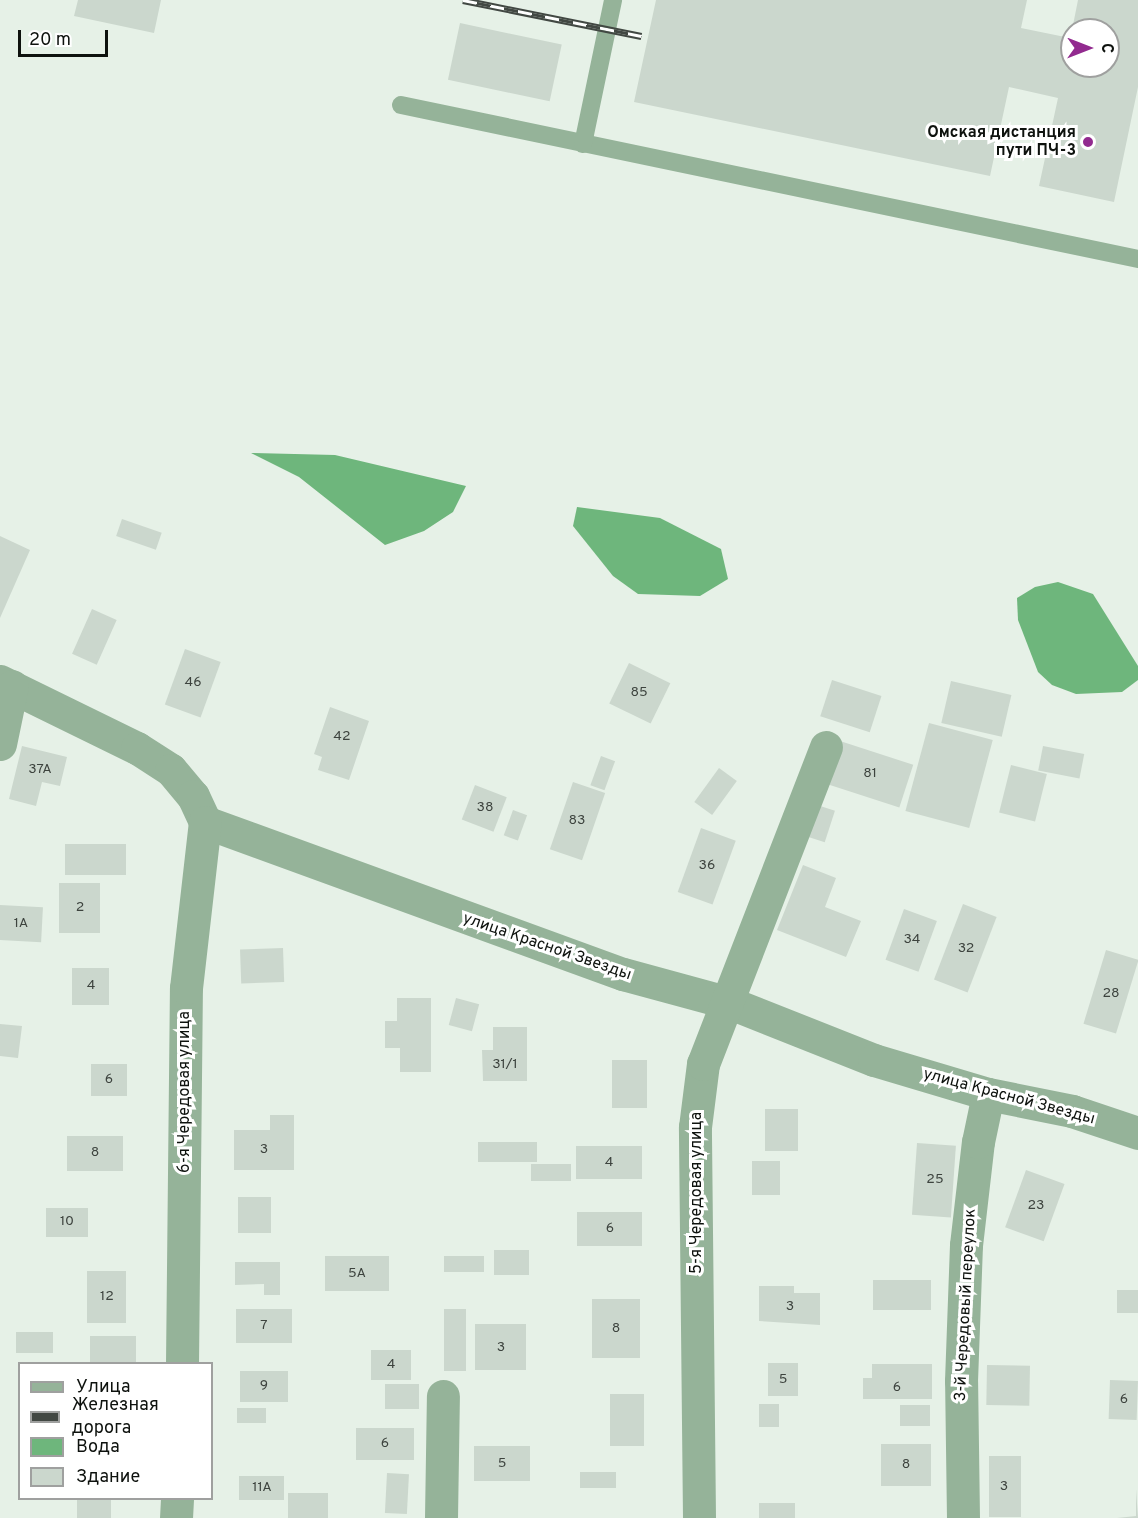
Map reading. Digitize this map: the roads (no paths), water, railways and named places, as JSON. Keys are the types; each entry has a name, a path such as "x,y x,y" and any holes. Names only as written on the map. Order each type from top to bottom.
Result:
{"street":[{"path":"0,744 6,683 137,748 171,771 193,796 205,822"},
{"name":"5-я Чередовая улица","path":"699,1518 695,1127 703,1064 730,1002 826,747"},
{"name":"улица Красной Звезды","path":"205,822 623,974 730,1002 874,1060 988,1094 1072,1111 1138,1133"},
{"name":"6-я Чередовая улица","path":"182,1362 186,988 205,822"},
{"name":"3-й Чередовый переулок","path":"963,1518 961,1381 966,1245 978,1142 988,1094"},
{"path":"441,1518 443,1396"},
{"path":"176,1518 177,1500"}],"lane":[{"path":"583,144 613,0"},
{"path":"401,105 1138,259"}],"water":[{"path":"251,453 335,455 466,486 453,512 424,531 385,545 299,477"},
{"path":"577,507 660,518 721,549 728,579 700,596 638,594 613,576 573,526"},
{"path":"1058,582 1093,594 1138,666 1138,680 1122,692 1076,694 1052,685 1038,672 1018,620 1017,598 1035,587"}],"railway":[{"path":"463,0 641,36"}],"place":[{"name":"Омская дистанция пути ПЧ-3","path":"1088,142"}]}
